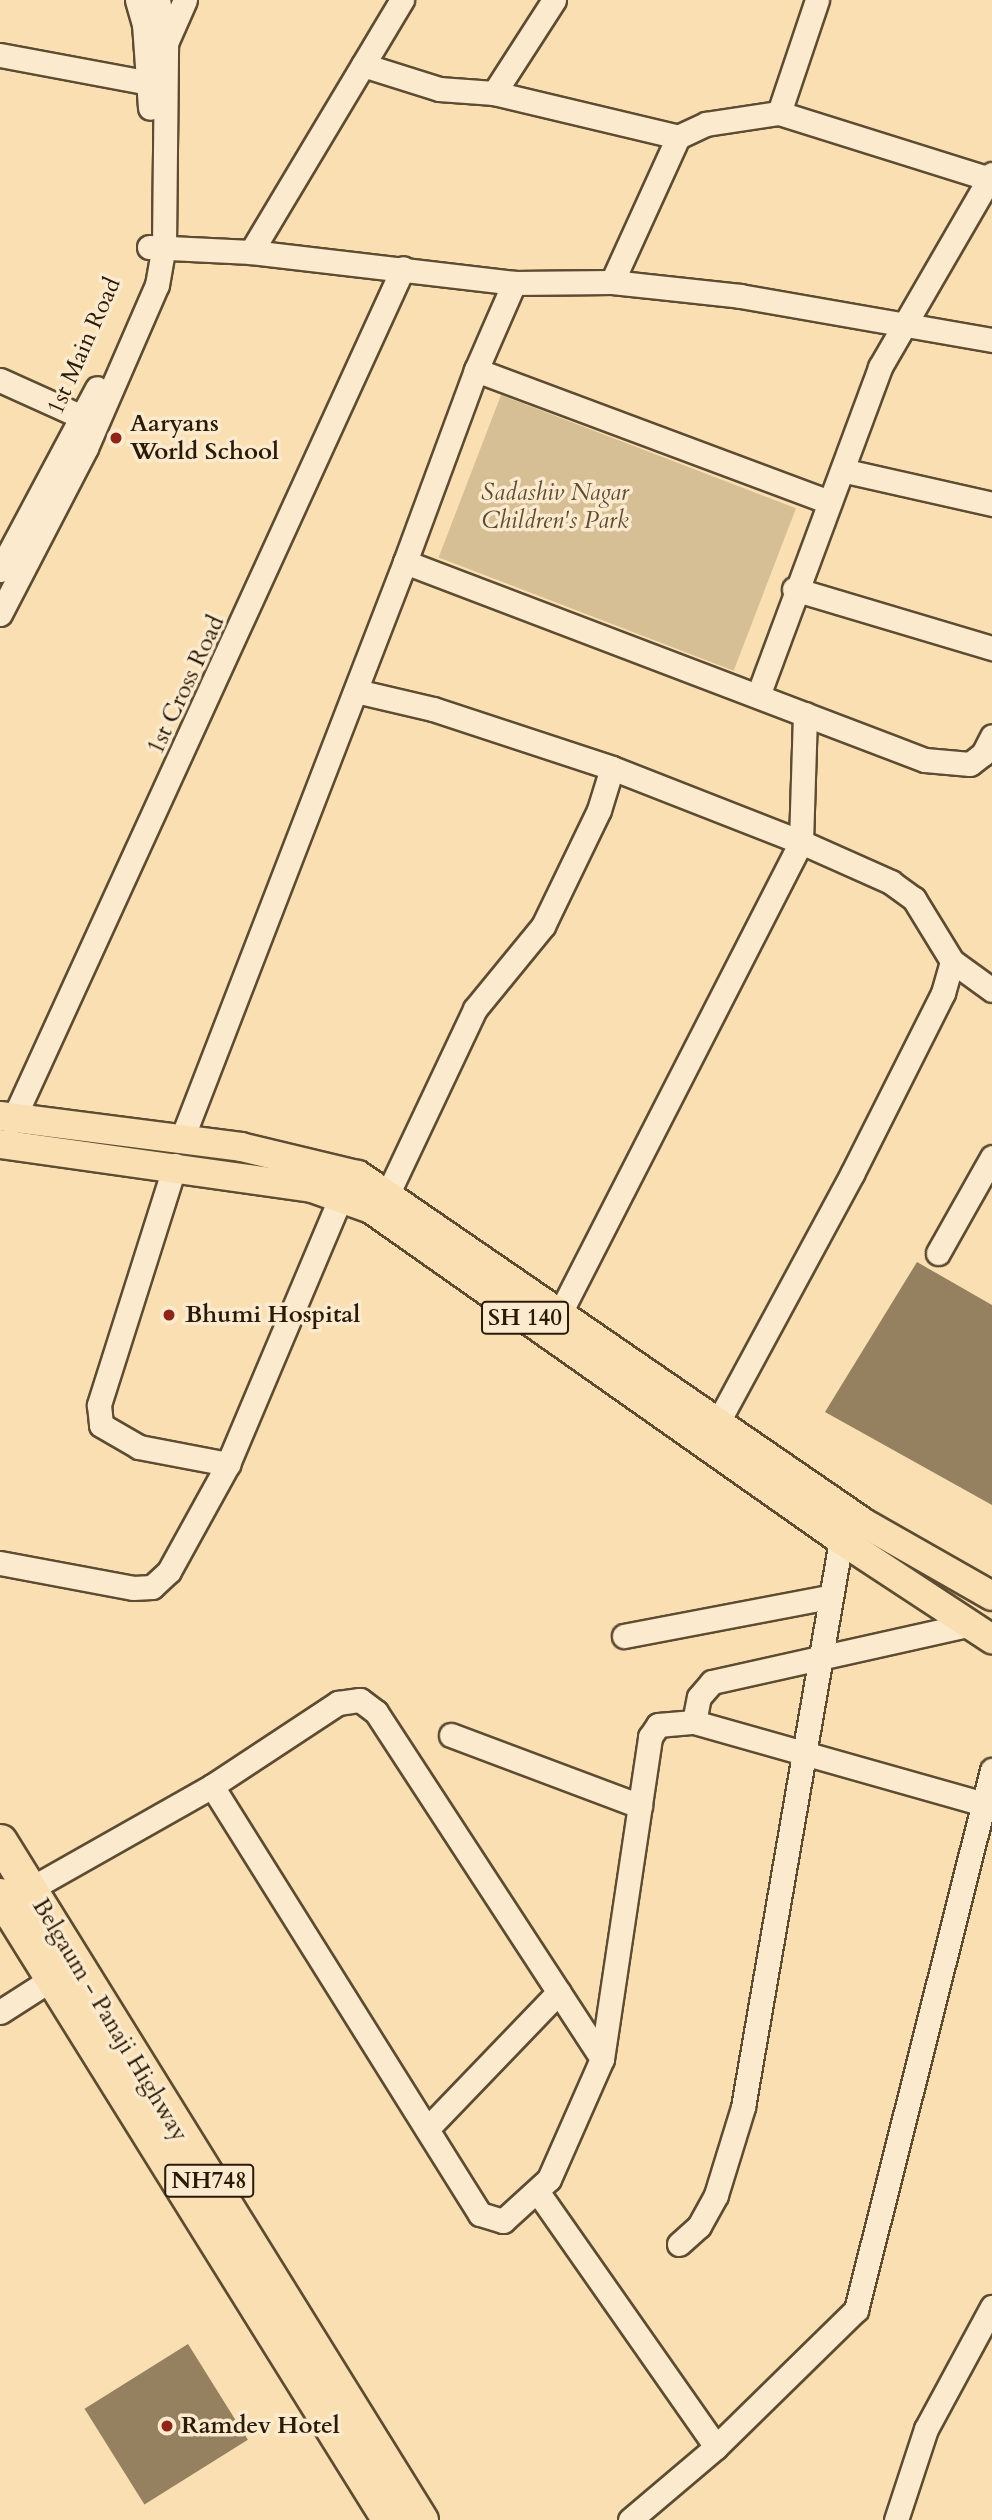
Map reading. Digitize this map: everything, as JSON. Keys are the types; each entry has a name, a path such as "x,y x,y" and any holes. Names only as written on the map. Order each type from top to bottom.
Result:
{"highway":[{"name":"Belgaum - Panaji Highway","path":"8,1876 394,2514"}],"main road":[{"name":"SH 140","path":"4,1128 178,1153 330,1166 841,1540 981,1632"},
{"name":"SH 140","path":"178,1153 341,1197 384,1203 560,1313 864,1523 992,1596"}],"street":[{"name":"1st Main Road","path":"1,564 82,417 128,320 156,247 150,83 137,0"},
{"path":"0,614 97,423 157,285 156,247 166,43 158,0"},
{"path":"166,43 185,0"},
{"path":"251,252 402,0"},
{"path":"494,93 554,0"},
{"path":"779,113 817,0"},
{"path":"0,55 150,83"},
{"path":"363,65 439,89 494,93 678,137 706,124 779,113 991,176 880,367 846,471 829,502 794,589 759,693"},
{"path":"612,282 678,137"},
{"path":"156,247 251,252 514,283 612,282 740,296 992,340"},
{"name":"1st Cross Road","path":"4,1128 403,268"},
{"path":"228,1464 139,1447 101,1425 99,1405 178,1153 476,370 514,283"},
{"path":"476,370 829,502"},
{"path":"0,380 82,417"},
{"path":"846,471 992,504"},
{"path":"405,562 759,693 805,714 957,766 983,754 992,736"},
{"path":"794,589 992,648"},
{"path":"356,691 433,709 612,768 801,842 898,887 930,918 952,961 992,990"},
{"path":"560,1313 801,842 805,714"},
{"path":"384,1203 475,1009 543,926 599,810 612,768"},
{"path":"718,1422 852,1174 943,993 952,961"},
{"path":"938,1253 992,1157"},
{"path":"0,1563 102,1585 152,1587 169,1571 228,1464 341,1197"},
{"path":"679,2244 699,2227 716,2195 743,2107 816,1659 841,1540"},
{"path":"624,1636 828,1597"},
{"path":"694,1722 699,1696 712,1682 816,1659 981,1632"},
{"path":"8,1876 212,1786 338,1703 360,1700 376,1712 602,2059"},
{"path":"212,1786 480,2214 503,2221 549,2179 602,2059 650,1737 658,1724 694,1722 803,1750 984,1804"},
{"path":"451,1735 640,1806"},
{"path":"629,2520 716,2446 843,2329 866,2288 992,1770"},
{"path":"0,2012 64,1971"},
{"path":"427,2129 559,1992"},
{"path":"537,2191 716,2446"},
{"path":"896,2520 926,2429 992,2307"}],"green space":[{"name":"Sadashiv Nagar Children's Park","path":"501,395 796,508 734,671 439,557"}],"building":[{"path":"917,1262 992,1305 992,1505 825,1412"},
{"name":"Ramdev Hotel","path":"188,2344 248,2440 144,2504 85,2409"}],"place":[{"name":"Aaryans World School","path":"116,438"},
{"name":"Bhumi Hospital","path":"169,1315"},
{"name":"Ramdev Hotel","path":"167,2426"}]}
